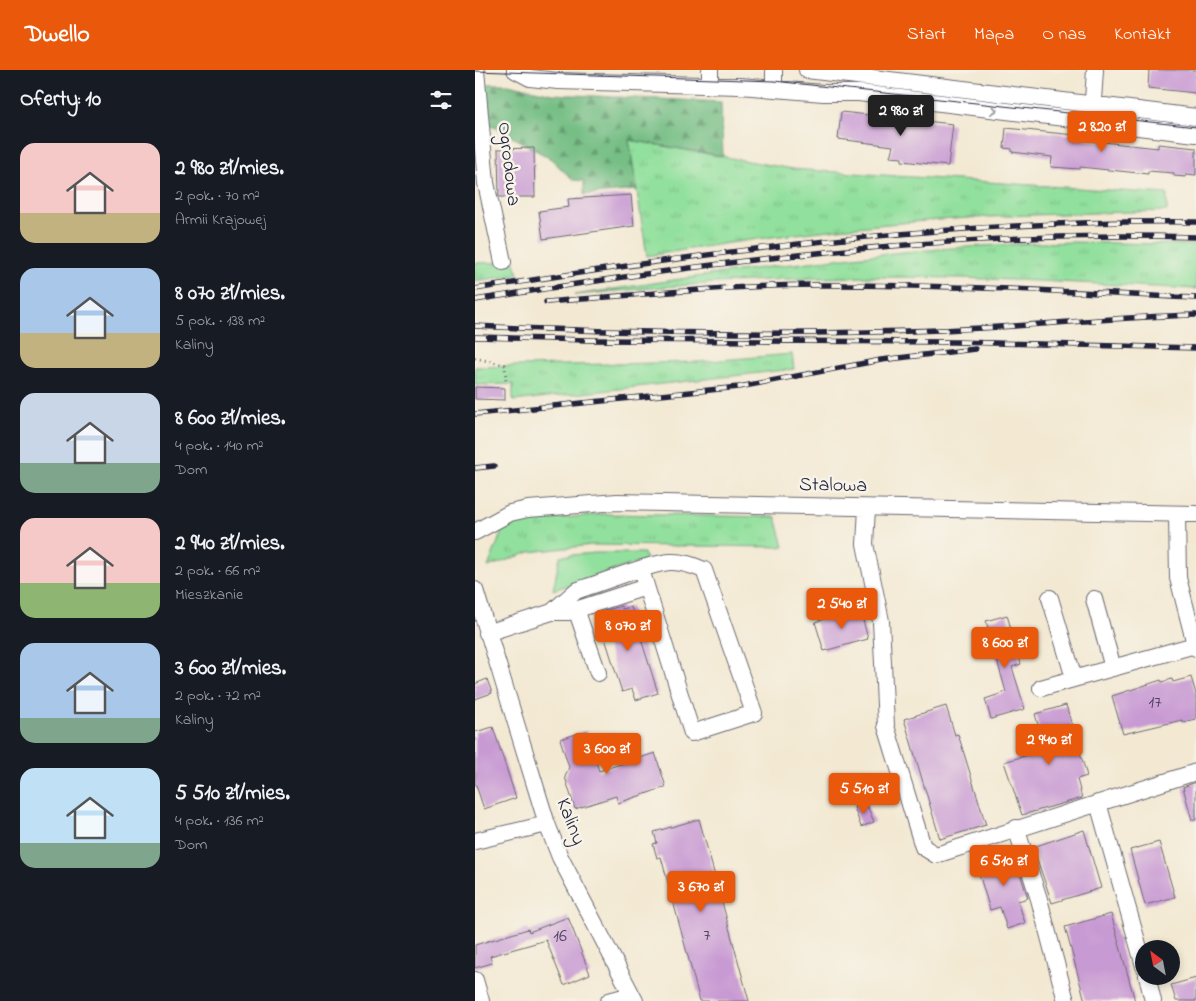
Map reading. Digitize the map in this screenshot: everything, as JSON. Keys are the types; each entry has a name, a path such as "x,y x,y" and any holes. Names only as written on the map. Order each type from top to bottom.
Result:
{"street":[{"name":"Ogrodowa","path":"476,70 486,183 503,262"},
{"path":"517,70 535,74 710,78 774,88 859,93 1091,123 1196,134"},
{"path":"774,70 774,88"},
{"path":"799,70 801,90"},
{"path":"807,70 1196,116"},
{"path":"1091,123 1095,70"},
{"name":"Stalowa","path":"475,532 510,513 528,509 617,502 1196,514"},
{"path":"867,508 865,544 881,621 886,726 923,847 936,855 1196,772"},
{"path":"1041,688 1196,646 1178,578 1177,514"},
{"path":"552,612 576,591 641,570 670,562 685,563 704,570 754,713 692,733 641,570"},
{"path":"487,633 552,612 576,609 646,587"},
{"name":"Kaliny","path":"475,590 547,824 560,858 633,998"},
{"path":"1050,598 1074,678"},
{"path":"1094,599 1113,668"},
{"path":"576,609 597,673"},
{"path":"1098,803 1137,940"},
{"path":"475,841 547,824"},
{"path":"1016,828 1039,899 1066,1001"},
{"path":"475,980 481,1001"},
{"path":"1149,985 1153,1001"},
{"path":"609,1001 633,998"}],"path":[{"path":"475,358 505,365 506,384"}],"green space":[{"path":"484,84 508,84 553,94 721,102 723,156 629,140 637,190 584,195 584,181 573,180 551,159 488,123"},
{"path":"629,140 793,169 1167,194 1167,211 994,217 889,224 727,243 647,256"},
{"path":"1074,242 1196,245 1196,289 961,278 843,277 728,282 575,295 824,260 948,248"},
{"path":"515,262 518,275 475,281 475,263"},
{"path":"792,354 794,369 513,401 513,384 475,385 475,367 698,362"},
{"path":"604,514 776,517 784,547 592,545 530,552 488,567 502,531 513,523"},
{"path":"595,553 644,553 646,560 553,590 560,556"}],"building":[{"path":"1149,70 1196,70 1196,93 1148,88"},
{"path":"841,112 953,124 948,166 902,161 902,158 890,157 893,146 838,139"},
{"path":"1006,128 1084,136 1084,140 1158,148 1158,144 1196,148 1196,175 1186,174 1186,177 1174,176 1174,173 1148,171 1148,174 1080,167 1080,169 1051,167 1052,157 1012,152 1012,149 1004,148"},
{"path":"534,148 535,197 499,197 498,149"},
{"path":"631,195 634,226 543,239 539,211 569,207 568,199"},
{"path":"475,387 505,388 505,400 475,399"},
{"path":"621,606 622,609 631,607 658,693 636,700 632,689 622,692 597,613"},
{"path":"860,609 868,639 824,651 815,622"},
{"path":"1007,615 1021,664 1012,667 1025,709 991,719 985,699 1006,692 986,621"},
{"path":"1191,677 1196,694 1196,719 1183,722 1182,720 1123,734 1112,696 1161,680 1162,682 1172,679 1173,682"},
{"path":"487,679 492,693 475,699 475,684"},
{"path":"1066,705 1087,776 1077,779 1082,798 1022,815 1004,762 1045,750 1035,714"},
{"path":"946,706 955,735 958,734 986,825 940,839 904,719"},
{"path":"493,727 516,798 484,809 475,782 475,732"},
{"path":"586,731 599,771 655,753 666,787 618,803 616,796 575,809 565,777 569,767 560,739"},
{"path":"1196,782 1196,820 1192,820 1183,787"},
{"path":"866,803 874,822 861,827 854,807"},
{"path":"699,819 749,1001 700,1001 661,857 657,858 653,844 657,843 654,832"},
{"path":"1084,830 1101,888 1052,903 1033,847"},
{"path":"1159,842 1175,897 1145,905 1130,850"},
{"path":"1013,852 1028,898 1018,901 1025,923 1007,929 1000,907 990,910 976,864"},
{"path":"1111,914 1135,1001 1085,1001 1065,927"},
{"path":"568,917 590,974 564,985 546,940 490,956 492,963 475,968 475,945 528,929 529,932"},
{"path":"1196,978 1196,1001 1176,1001 1171,985 1180,985 1180,982"}],"tram line":[{"path":"475,71 774,81 1196,127"}],"railway":[{"path":"475,289 654,262 834,240 1014,226 1105,222 1196,222"},
{"path":"475,300 655,273 834,251 1014,238 1196,237"},
{"path":"546,302 714,289 814,285 957,287 1196,298"},
{"path":"475,326 649,332 824,333 972,329 1196,315"},
{"path":"475,337 587,340 955,342 1196,348"},
{"path":"475,414 739,387 881,360 975,349"},
{"path":"475,468 494,466"}]}
